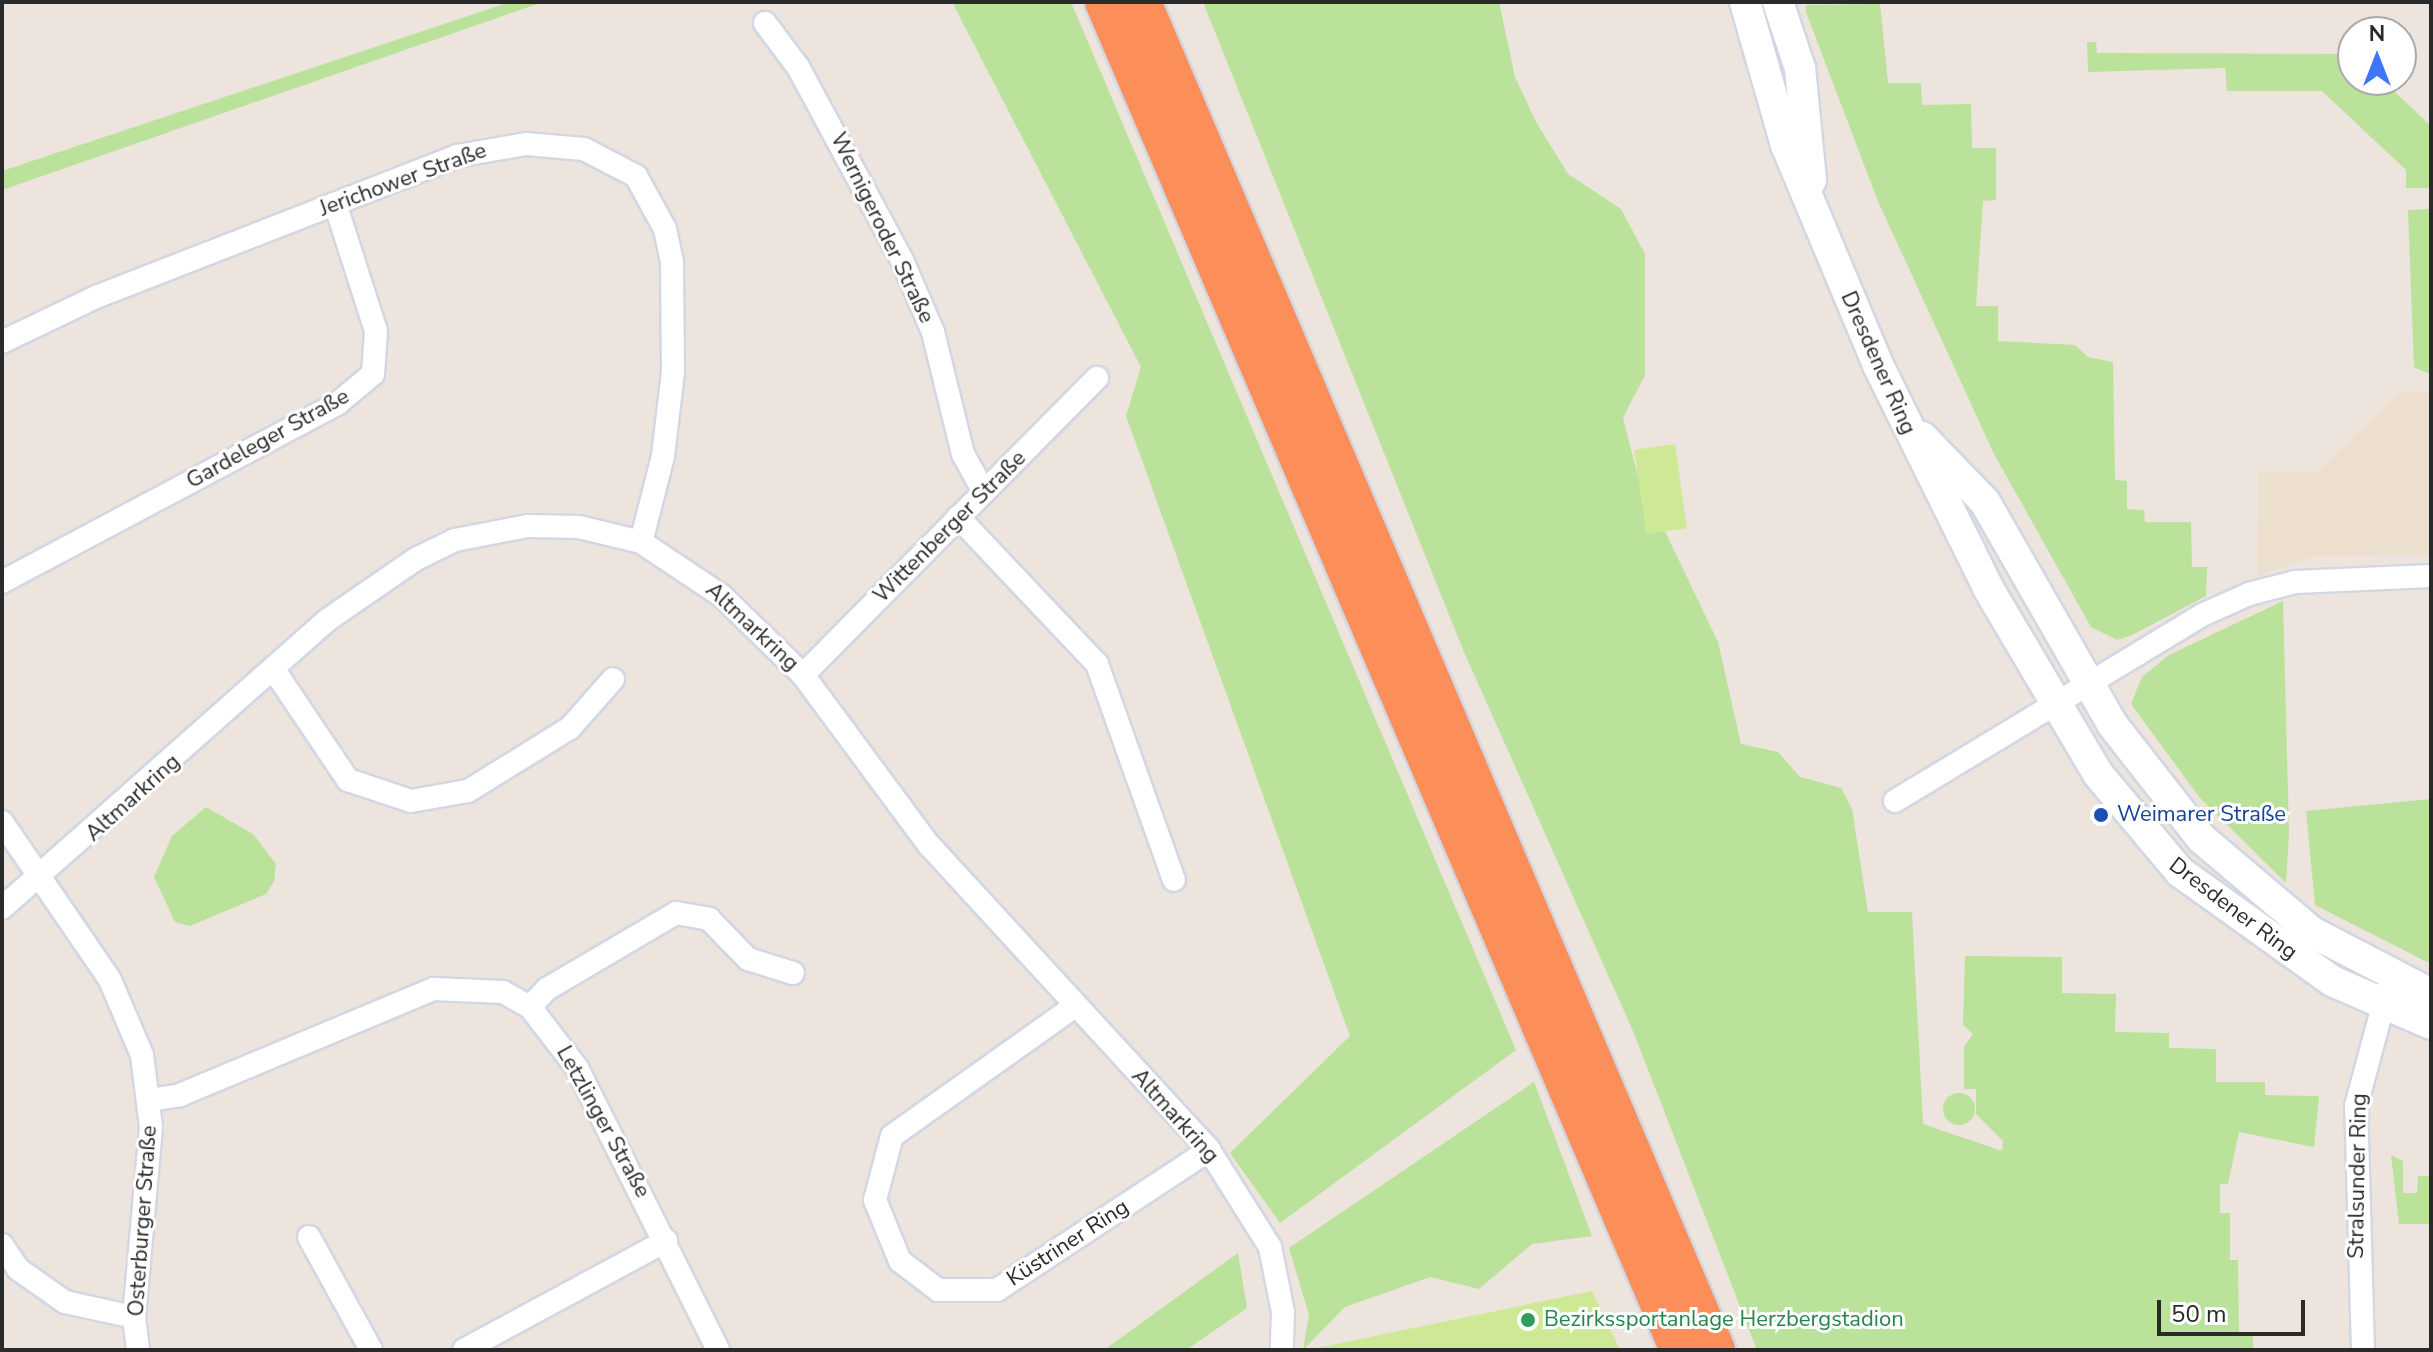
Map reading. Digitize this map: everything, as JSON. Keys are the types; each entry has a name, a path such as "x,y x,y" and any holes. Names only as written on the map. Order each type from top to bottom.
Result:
{"highway":[{"path":"1105,2 1555,1018"},
{"path":"1141,2 1581,1080 1680,1350"},
{"path":"1581,1080 1715,1350"}],"street":[{"name":"Dresdener Ring","path":"1745,2 1786,145 1865,336 1942,501 2058,704 2120,805 2180,872 2302,962 2386,992 2431,994"},
{"name":"Dresdener Ring","path":"1778,2 1800,68 1812,185 1919,433 1985,502 2089,685 2157,786 2229,866 2386,992 2431,1024"},
{"name":"Wernigeroder Straße","path":"765,23 798,67 902,260 933,332 963,454 984,492"},
{"name":"Jerichower Straße","path":"2,342 335,203 457,156 526,144 584,149 636,176 665,229 676,304 663,456 641,542"},
{"name":"Gardeleger Straße","path":"2,582 338,403 373,374 376,331 335,203"},
{"name":"Wittenberger Straße","path":"803,675 1097,378"},
{"path":"958,517 1097,664 1174,880"},
{"name":"Altmarkring","path":"2,908 38,883 274,670 362,595 455,540 553,525 641,542 722,596 803,675 929,845 1209,1150 1270,1247 1283,1312 1282,1350"},
{"path":"1895,801 2249,594 2295,582 2431,576"},
{"path":"274,670 348,780 411,801 468,791 570,728 613,679"},
{"path":"2,822 38,883"},
{"name":"Osterburger Straße","path":"38,883 110,980 131,1022 150,1100 134,1317 138,1350"},
{"path":"530,1007 547,989 676,913 709,919 748,959 793,973"},
{"name":"Letzlinger Straße","path":"150,1100 180,1095 434,989 482,986 530,1007 577,1068 718,1350"},
{"name":"Stralsunder Ring","path":"2363,1350 2356,1106 2386,992"},
{"name":"Küstriner Ring","path":"1075,1006 892,1136 875,1200 900,1261 938,1290 997,1290 1209,1150"},
{"path":"309,1237 371,1350"},
{"path":"464,1350 666,1241"},
{"path":"2,1245 18,1269 65,1302 134,1317"}],"shaded area":[{"path":"2431,392 2431,555 2315,556 2258,576 2259,471 2319,471 2398,393"}],"green space":[{"path":"510,2 543,2 2,190 2,171"},
{"path":"952,2 1071,2 1516,1050 1280,1223 1230,1153 1350,1036 1126,416 1141,367"},
{"path":"1203,2 1499,2 1515,77 1536,122 1568,174 1621,209 1645,254 1645,375 1623,418 1637,473 1718,642 1741,744 1778,752 1800,777 1841,788 1852,809 1868,912 1912,912 1923,1124 2002,1151 2003,1141 1976,1114 1976,1089 1964,1089 1964,1046 1973,1034 1963,1025 1965,956 2062,957 2062,993 2116,994 2115,1032 2169,1033 2169,1048 2216,1049 2216,1082 2265,1082 2265,1095 2319,1096 2314,1147 2239,1132 2228,1184 2220,1184 2220,1213 2230,1213 2230,1260 2238,1260 2239,1334 2253,1334 2253,1350 1757,1350 1633,1031 1464,652"},
{"path":"1880,4 1888,83 1921,83 1922,105 1971,104 1972,148 1996,148 1996,200 1983,201 1976,306 1998,306 1998,341 2075,345 2088,357 2113,362 2115,480 2127,481 2127,509 2144,510 2145,522 2191,522 2192,567 2207,567 2206,596 2132,635 2117,640 2091,627 1994,454 1877,199 1806,12 1806,5"},
{"path":"2087,42 2096,42 2097,53 2337,54 2337,96 2399,96 2431,126 2431,188 2406,188 2406,170 2322,91 2227,91 2225,68 2088,72"},
{"path":"2431,209 2431,372 2427,373 2414,367 2408,210"},
{"path":"1675,444 1687,528 1646,534 1634,450"},
{"path":"2283,601 2289,833 2286,883 2200,798 2131,704 2142,677 2169,655"},
{"path":"2431,799 2431,964 2315,905 2306,811"},
{"path":"206,807 253,834 276,864 274,881 266,894 190,926 175,922 154,877 172,836"},
{"path":"1534,1082 1592,1236 1532,1244 1479,1289 1430,1277 1345,1307 1303,1350 1309,1315 1289,1248"},
{"path":"1959,1093 1970,1098 1975,1109 1970,1120 1959,1125 1948,1120 1943,1109 1948,1098"},
{"path":"2391,1155 2403,1161 2403,1193 2417,1193 2418,1176 2430,1176 2431,1224 2399,1224"},
{"path":"1238,1253 1247,1308 1186,1350 1104,1350"},
{"name":"Bezirkssportanlage Herzbergstadion","path":"1592,1291 1620,1350 1307,1350"}],"place":[{"name":"Weimarer Straße","path":"2101,815"},
{"name":"Bezirkssportanlage Herzbergstadion","path":"1528,1320"}]}
